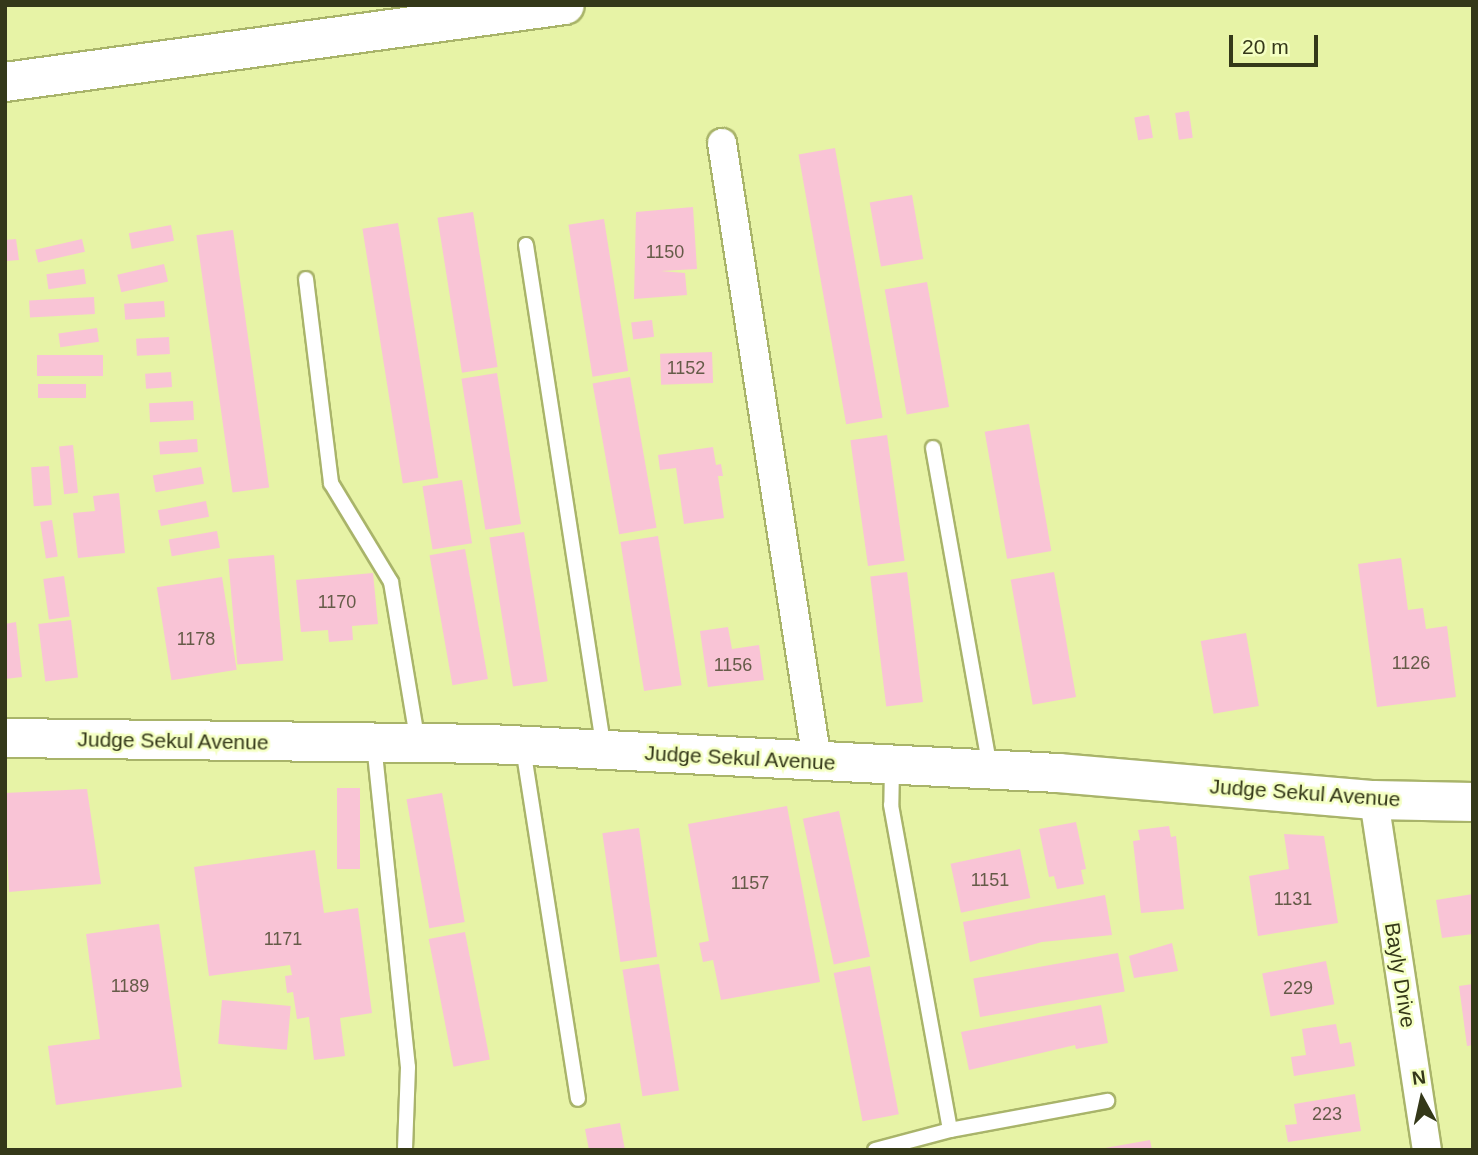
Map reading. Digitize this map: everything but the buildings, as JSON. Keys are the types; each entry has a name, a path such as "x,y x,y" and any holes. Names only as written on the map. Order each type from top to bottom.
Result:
{"street":[{"path":"5,82 565,5"},
{"path":"722,143 817,761"},
{"name":"Judge Sekul Avenue","path":"5,738 523,746 990,770 1374,800 1473,802"},
{"name":"Bayly Drive","path":"1374,800 1427,1150"}],"lane":[{"path":"526,245 604,751"},
{"path":"306,279 331,483 391,582 419,744"},
{"path":"933,448 990,770"},
{"path":"374,744 408,1067 405,1150"},
{"path":"523,746 578,1099"},
{"path":"892,765 891,805 950,1130"},
{"path":"875,1150 950,1130 1107,1101"}]}
